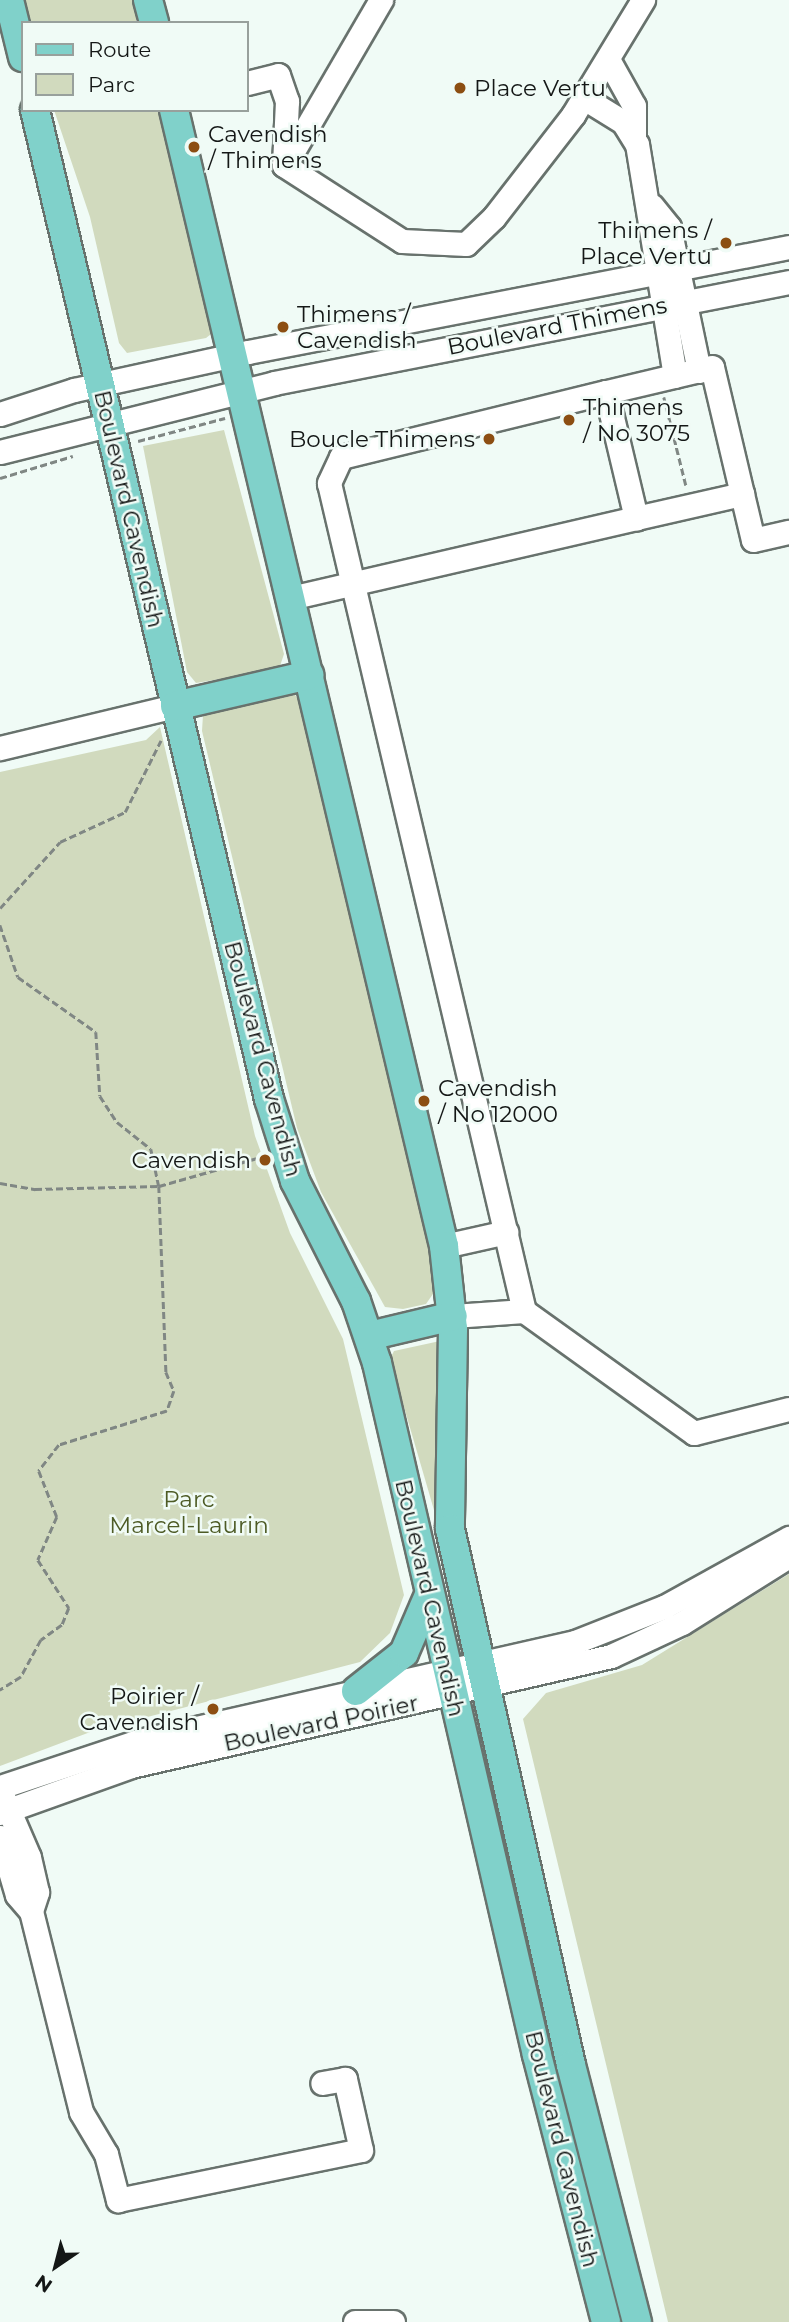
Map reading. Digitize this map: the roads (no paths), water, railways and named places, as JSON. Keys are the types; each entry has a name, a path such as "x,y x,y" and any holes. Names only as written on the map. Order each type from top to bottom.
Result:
{"main road":[{"path":"9,0 21,49"},
{"path":"148,0 153,21"},
{"name":"Boulevard Cavendish","path":"35,112 100,386 120,431 175,706 281,1141 369,1336 537,2055 606,2322"},
{"name":"Boulevard Cavendish","path":"174,112 444,1246 453,1315 449,1522 569,2048 637,2322"},
{"path":"175,706 309,676"},
{"path":"369,1336 453,1315"},
{"path":"356,1692 404,1653 429,1595"},
{"path":"537,2055 569,2048"}],"street":[{"path":"284,165 381,0"},
{"path":"284,165 402,241 466,244 494,217 584,98 609,61 643,0"},
{"path":"609,61 634,106 634,135 652,205 669,228 699,370"},
{"path":"248,83 278,75 287,101 284,165"},
{"path":"584,98 634,135"},
{"path":"652,205 648,232 661,305 669,383"},
{"name":"Boulevard Thimens","path":"0,414 100,386 233,356 789,247"},
{"name":"Boulevard Thimens","path":"0,452 120,431 242,392 661,305 789,282"},
{"path":"524,1311 329,483 341,457 606,392 669,383 712,367 753,540 789,532"},
{"path":"606,392 636,518"},
{"path":"290,598 742,494"},
{"path":"0,748 175,706"},
{"path":"444,1246 506,1232"},
{"path":"453,1315 524,1311 694,1433 789,1409"},
{"name":"Boulevard Poirier","path":"482,1676 625,1625 789,1538"},
{"name":"Boulevard Poirier","path":"3,1805 131,1766 449,1683 626,1650 789,1556"},
{"name":"Boulevard Poirier","path":"0,1787 106,1750 356,1692 449,1683"},
{"path":"3,1805 29,1857 37,1892 31,1911"},
{"path":"0,1837 17,1895 31,1911 80,2112 106,2154 118,2200 361,2150 345,2079 322,2082"},
{"path":"355,2322 393,2322"}],"place":[{"name":"Place Vertu","path":"460,88"},
{"name":"Cavendish / Thimens","path":"194,147"},
{"name":"Thimens / Place Vertu","path":"726,243"},
{"name":"Thimens / Cavendish","path":"283,327"},
{"name":"Thimens / No 3075","path":"569,420"},
{"name":"Boucle Thimens","path":"489,439"},
{"name":"Cavendish / No 12000","path":"424,1101"},
{"name":"Cavendish","path":"265,1160"},
{"name":"Poirier / Cavendish","path":"213,1709"}],"park label":[{"name":"Parc Marcel-Laurin","path":"189,1512"}]}
